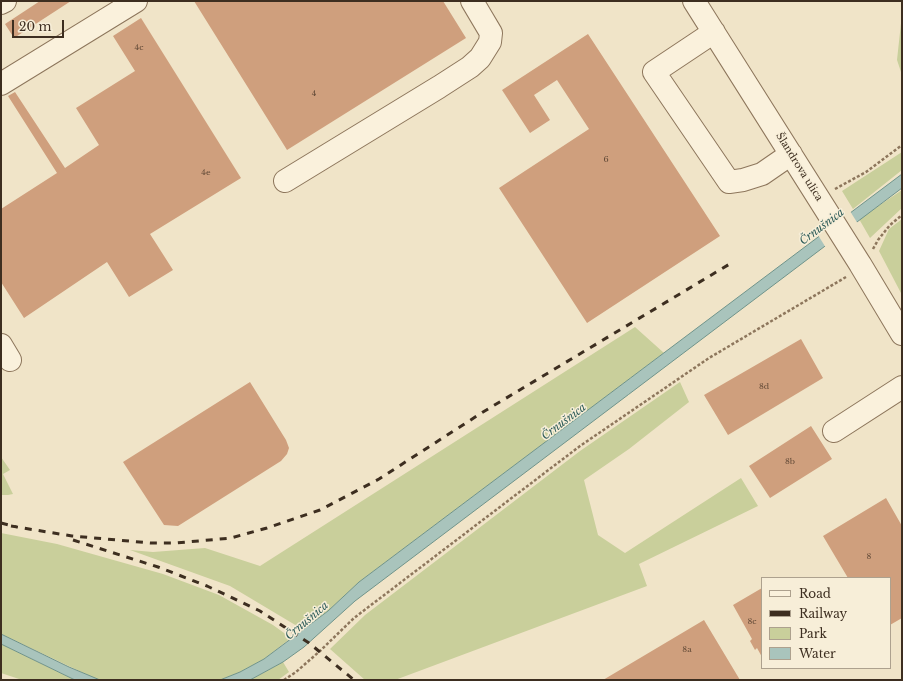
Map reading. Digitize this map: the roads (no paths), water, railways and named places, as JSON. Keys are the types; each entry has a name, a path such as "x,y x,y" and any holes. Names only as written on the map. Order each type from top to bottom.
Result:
{"street":[{"path":"1,3 5,1"},
{"path":"1,84 136,1"},
{"path":"285,181 439,87 470,67 480,58 490,42 490,33 472,1"},
{"name":"Šlandrova ulica","path":"694,1 832,219 902,334"},
{"path":"714,32 654,72 729,182 743,180 762,174 791,154"},
{"path":"834,431 902,387"}],"water":[{"name":"Črnušnica","path":"902,174 902,188 355,601 304,647 283,662 250,680 220,680 240,672 264,659 328,611 359,582"},
{"path":"1,634 69,667 100,680 75,680 1,644"}],"railway":[{"path":"11,526 72,536 150,543 176,543 231,538 267,528 320,510 379,479 483,412 733,262"},
{"path":"1,523 17,527"},
{"path":"73,540 158,567 207,586 260,611 309,643 354,680"}]}
